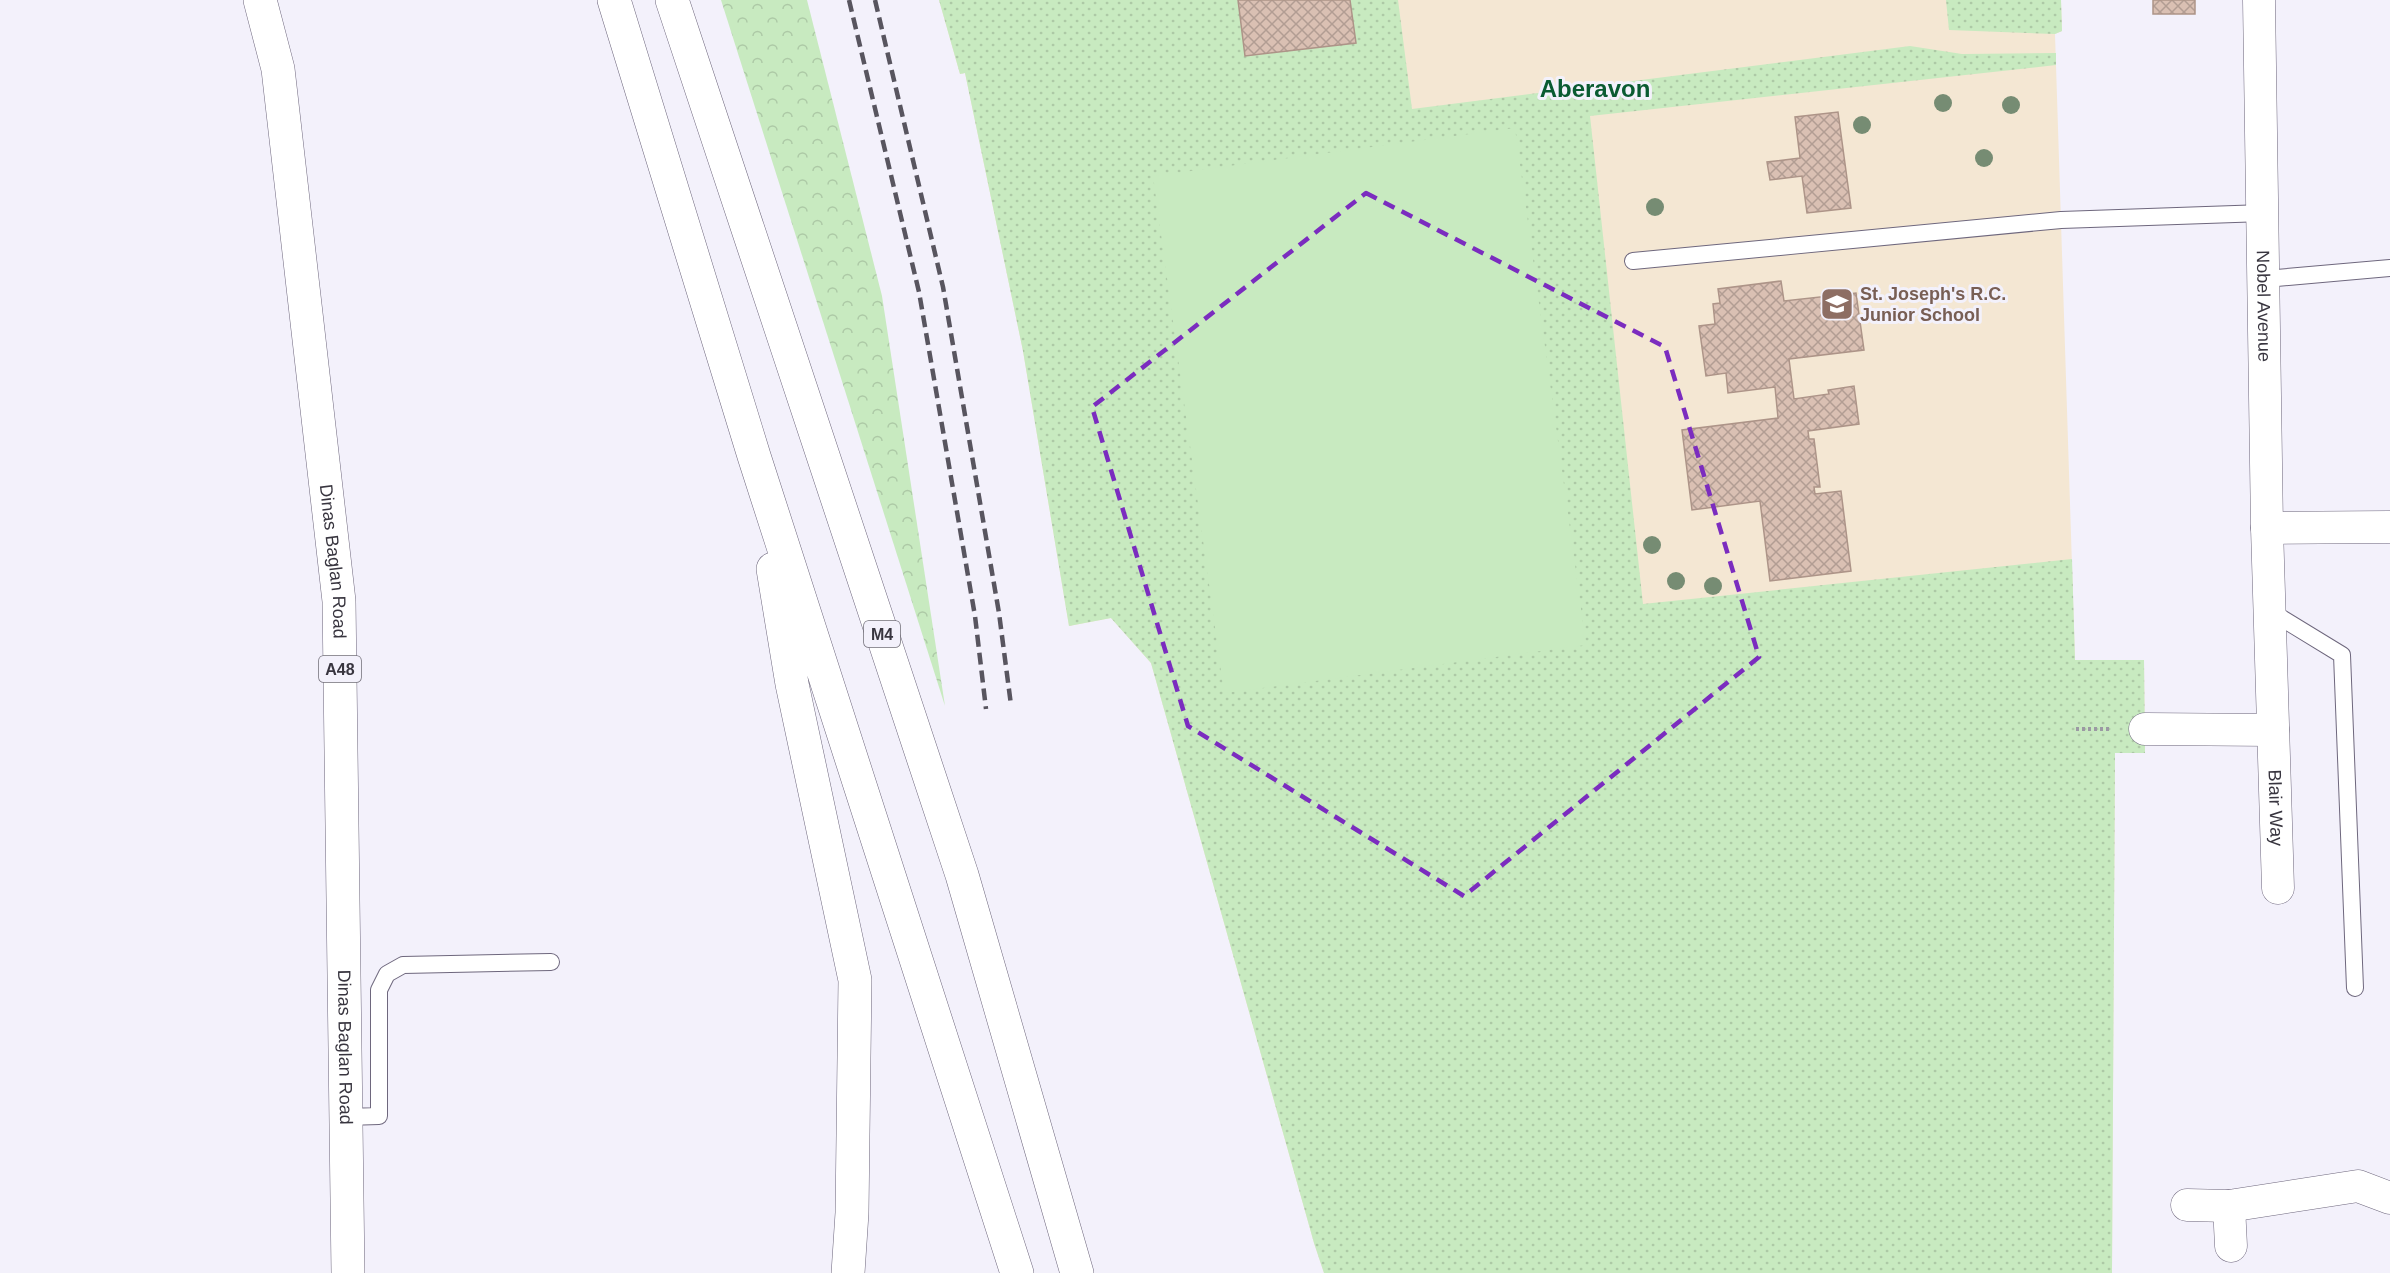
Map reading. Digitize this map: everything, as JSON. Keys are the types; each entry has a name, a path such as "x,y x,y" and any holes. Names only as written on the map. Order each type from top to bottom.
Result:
{"main road":[{"name":"Dinas Baglan Road","path":"260,0 278,69 339,601 348,1273"},
{"path":"614,0 754,456 1017,1273"},
{"name":"M4","path":"672,0 962,875 1077,1273"},
{"path":"754,456 792,684 855,980 852,1213 848,1273"}],"street":[{"name":"Nobel Avenue","path":"2259,0 2270,611"},
{"path":"2267,528 2390,527"},
{"name":"Blair Way","path":"2270,611 2278,888"},
{"path":"2145,729 2273,730"},
{"path":"2187,1205 2229,1206 2358,1186 2390,1198"},
{"path":"2229,1206 2231,1246"}],"lane":[{"path":"1633,261 2061,220 2264,213"},
{"path":"2265,279 2390,268"},
{"path":"2270,611 2342,655 2355,988"},
{"path":"346,1117 379,1116 379,990 387,974 403,965 551,962"}],"highlighted area":[{"path":"1366,193 1665,347 1759,657 1464,896 1188,726 1092,407"}],"shaded area":[{"path":"939,0 2061,0 2062,31 2055,34 2075,660 2144,660 2145,753 2115,753 2112,1273 1324,1273 1151,663 1111,618 1069,626 1023,351 965,73 960,74"}],"green space":[{"path":"721,0 807,0 882,296 945,706"},
{"path":"939,0 1238,0 1245,56 1355,43 1350,0 1398,0 1412,109 1910,46 1962,54 2056,53 2056,65 1590,116 1643,604 2072,559 2075,660 2144,660 2145,753 2115,753 2112,1273 1324,1273 1151,663 1111,618 1069,626 1023,351 965,73 960,74"},
{"path":"1946,0 2061,0 2062,31 2055,34 1949,30"},
{"path":"1515,128 1586,645 1224,693 1153,176"}],"building":[{"path":"1238,0 1350,0 1356,43 1245,56"},
{"path":"2153,0 2195,0 2195,14 2153,14"},
{"path":"1838,112 1851,208 1807,213 1802,176 1770,180 1767,162 1800,158 1795,117"},
{"path":"1781,281 1784,301 1856,293 1864,350 1789,359 1794,399 1829,394 1828,390 1854,386 1859,424 1808,431 1809,439 1814,439 1820,487 1814,487 1815,494 1841,491 1851,571 1770,581 1760,501 1692,510 1682,430 1778,418 1775,387 1728,393 1726,373 1706,376 1699,326 1715,324 1713,304 1720,303 1718,289"}],"railway":[{"path":"849,0 919,292 975,616 986,709"},
{"path":"875,0 943,287 999,613 1011,705"}],"place":[{"name":"St. Joseph's R.C. Junior School","path":"1837,304"}],"district":[{"name":"Aberavon","path":"1595,89"}]}
